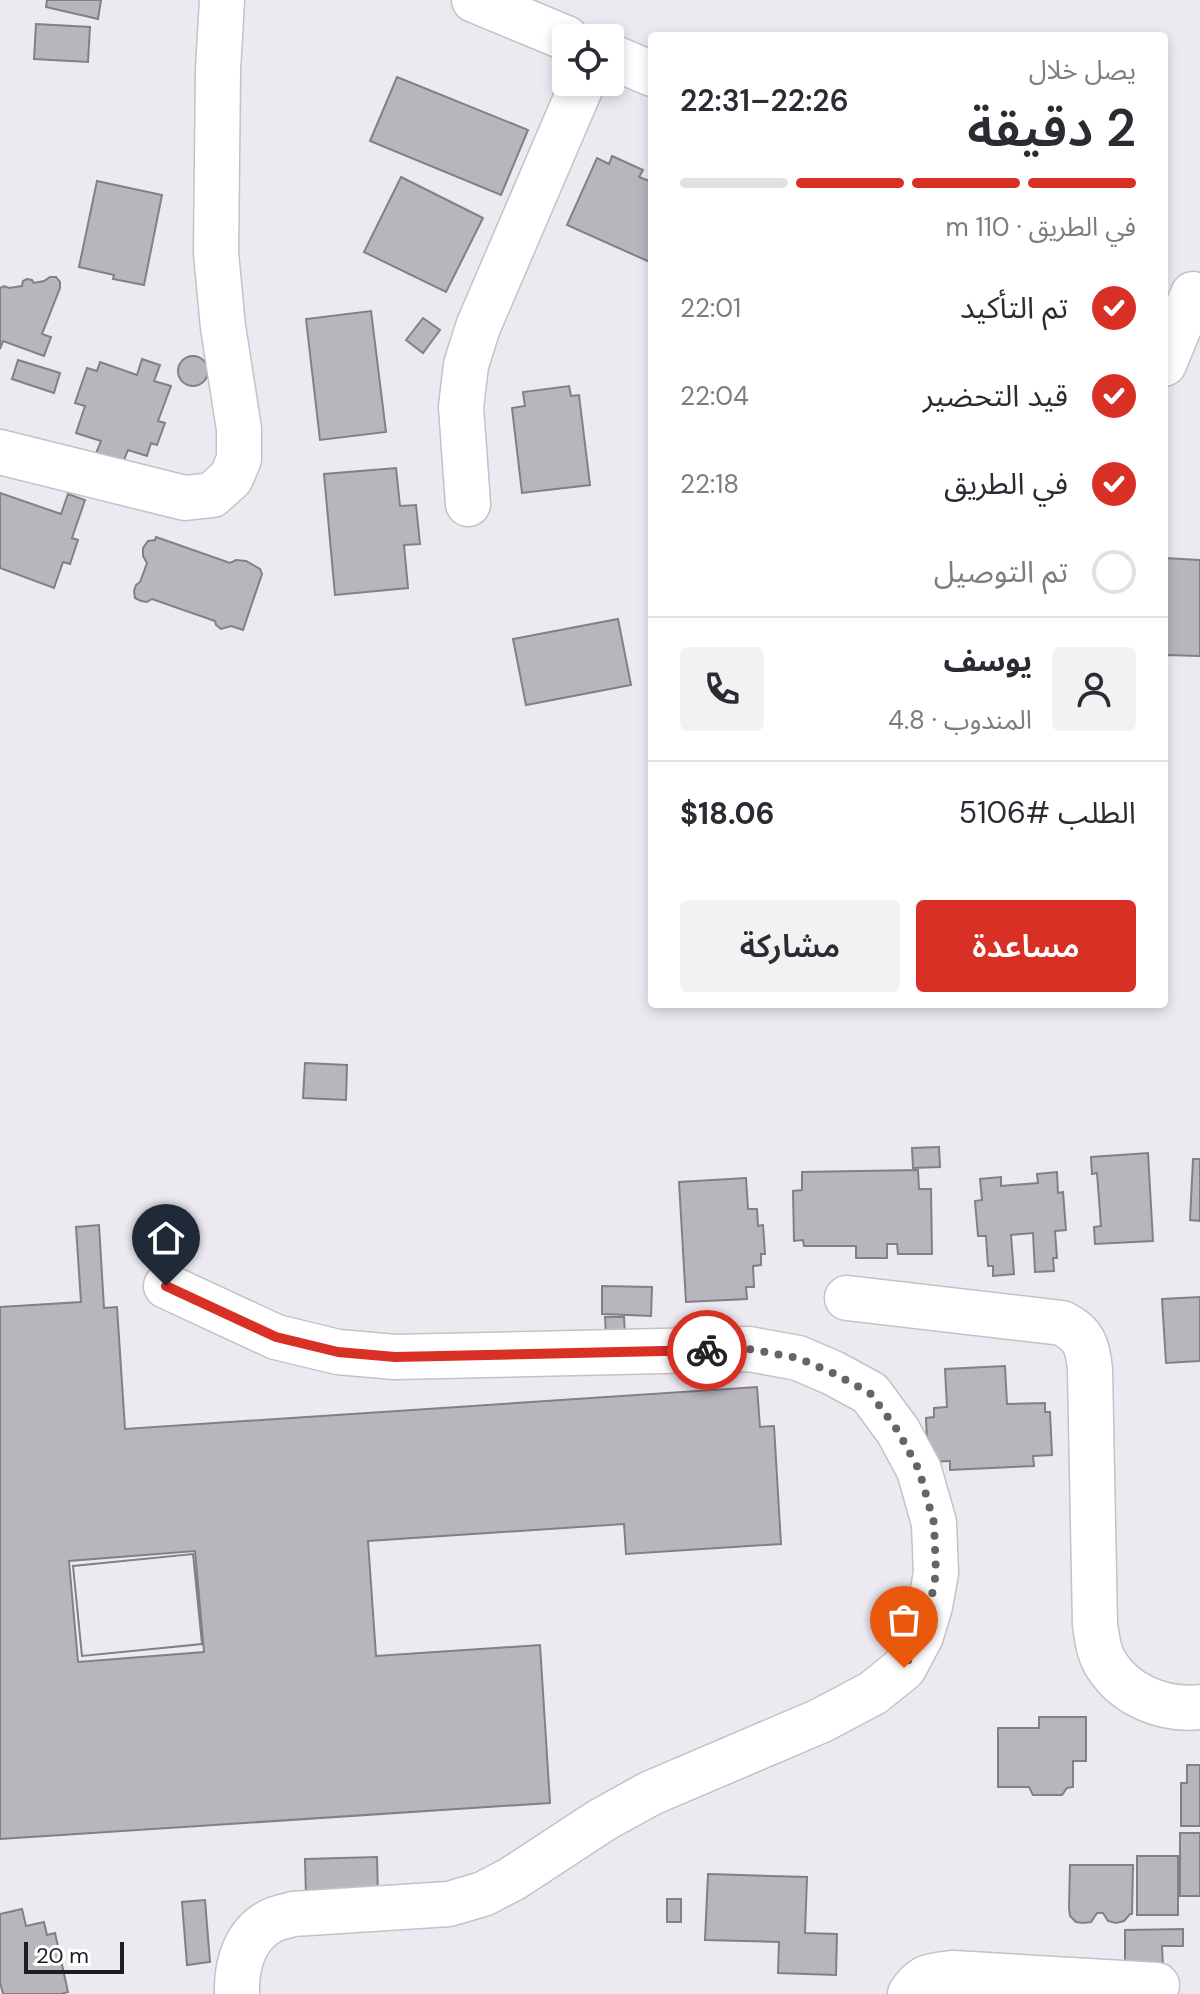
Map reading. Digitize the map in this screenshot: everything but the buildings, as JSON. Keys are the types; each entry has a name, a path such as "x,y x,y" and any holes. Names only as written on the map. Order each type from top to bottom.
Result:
{"street":[{"path":"0,452 185,498 212,495 231,478 239,459 239,429 223,327 216,253 222,0"},
{"path":"474,0 552,32"},
{"path":"624,62 648,72"},
{"path":"468,504 461,407 466,365 478,327 577,96"},
{"path":"1168,351 1186,291"},
{"path":"166,1286 276,1337 338,1352 395,1357 749,1349 798,1358 870,1393 898,1431 919,1470 934,1523 936,1573 921,1636 904,1668 873,1693 820,1721 651,1793 483,1894 449,1904 293,1914 273,1920 244,1947 239,1962 237,1994"},
{"path":"847,1298 1062,1323 1076,1331 1089,1354 1098,1646 1113,1673 1139,1696 1159,1704 1200,1707"},
{"path":"910,1994 917,1983 930,1976 953,1973 1157,1985"}],"way so far":[{"path":"707,1350 749,1349 798,1358 870,1393 898,1431 919,1470 934,1523 936,1573 921,1636 904,1668"}],"route":[{"path":"166,1286 276,1337 338,1352 395,1357 707,1350"}]}
